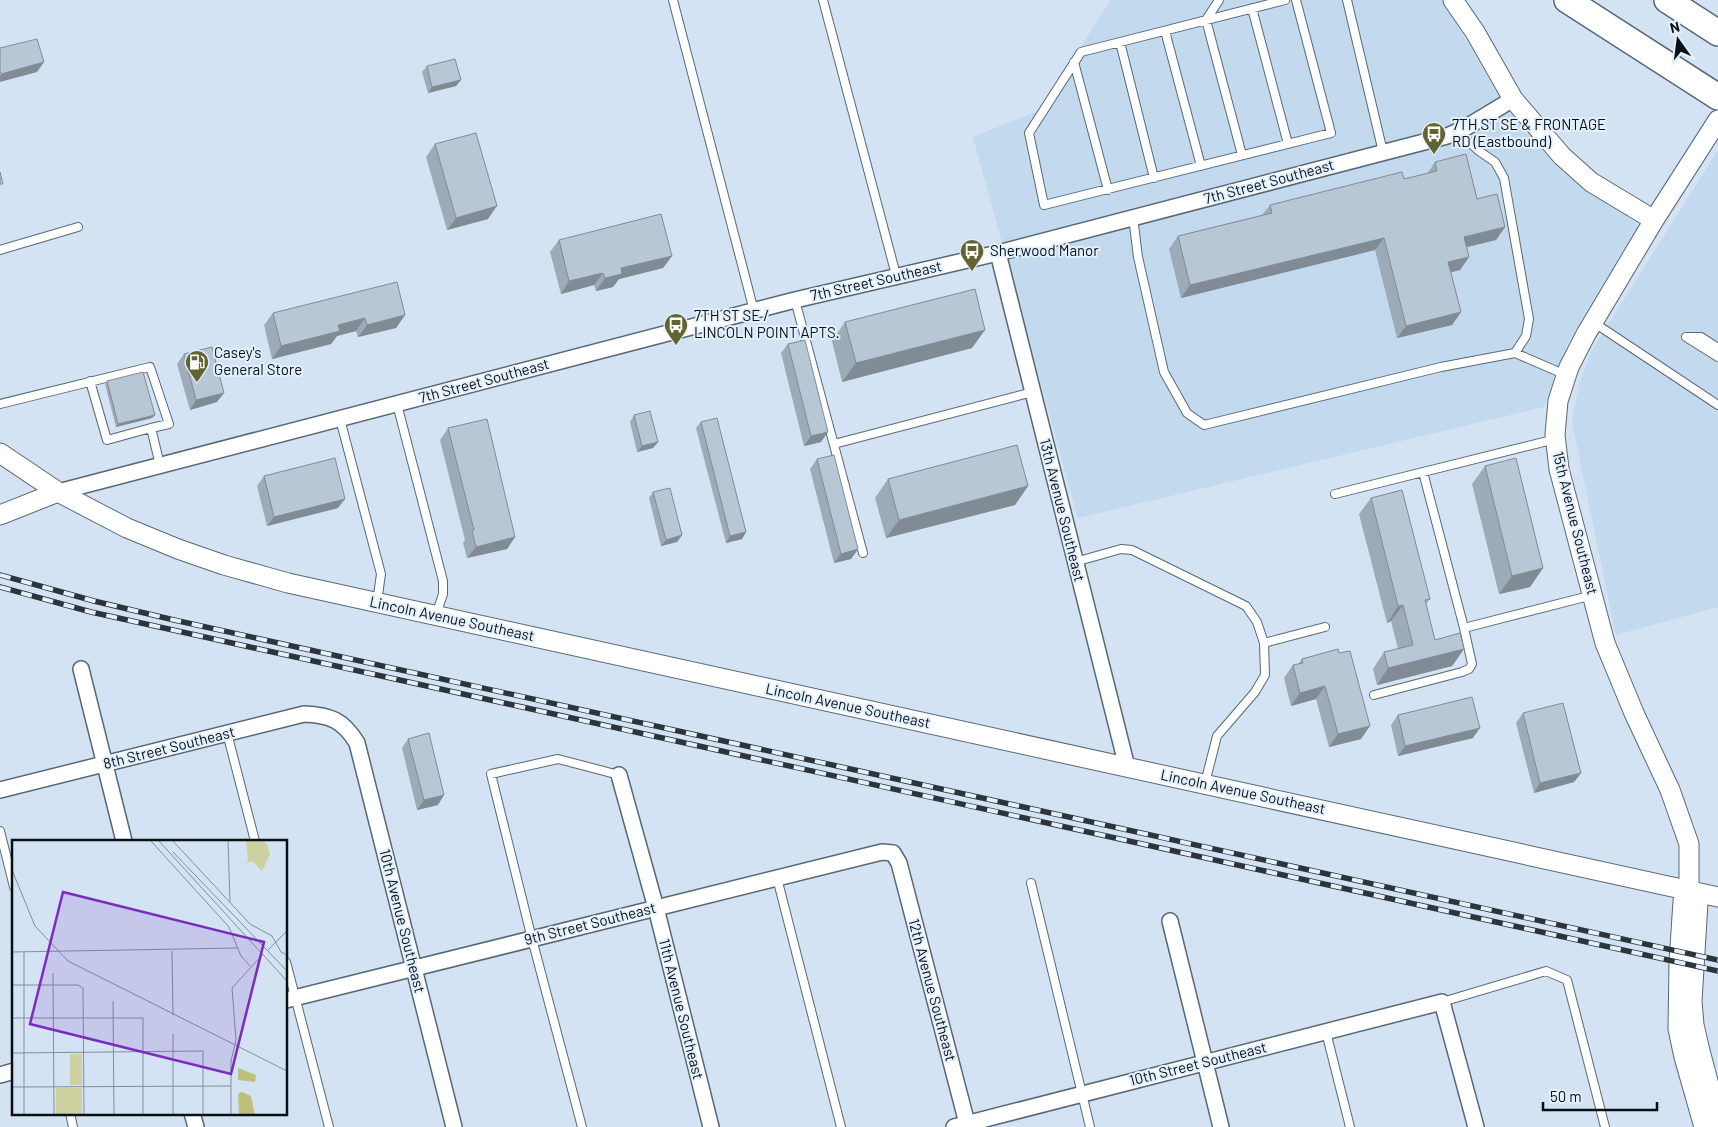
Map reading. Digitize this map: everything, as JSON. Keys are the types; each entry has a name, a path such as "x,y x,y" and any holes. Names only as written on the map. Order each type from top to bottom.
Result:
{"highway":[{"path":"1566,0 1718,97"},
{"path":"1666,0 1718,33"}],"street":[{"path":"1453,0 1475,32 1513,99 1562,156 1591,182 1654,220"},
{"name":"7th Street Southeast","path":"0,502 58,492 796,300 896,275 998,253 1447,136 1465,128 1513,99"},
{"name":"15th Avenue Southeast","path":"1704,1127 1678,1029 1679,962 1683,901 1689,890 1689,844 1670,790 1634,713 1605,643 1559,469 1556,439 1558,401 1569,367 1593,322 1654,220 1718,120"},
{"name":"13th Avenue Southeast","path":"998,253 1127,767"},
{"name":"Lincoln Avenue Southeast","path":"0,453 58,492 127,528 224,565 288,583 1718,896"},
{"name":"7th Street Southeast","path":"0,515 58,492"},
{"path":"81,669 124,840"},
{"name":"8th Street Southeast","path":"0,790 304,714 321,715 337,722"},
{"name":"10th Avenue Southeast","path":"337,722 348,730 357,744 454,1127"},
{"name":"11th Avenue Southeast","path":"619,775 656,908 711,1127"},
{"name":"9th Street Southeast","path":"291,999 882,852 893,853"},
{"name":"12th Avenue Southeast","path":"893,853 899,863 963,1126"},
{"name":"15th Avenue Southeast","path":"1689,890 1698,903 1692,1001 1694,1025 1718,1119"},
{"path":"1170,921 1221,1127"},
{"path":"1442,1002 1476,1127"},
{"name":"10th Street Southeast","path":"963,1126 1442,1002"},
{"path":"192,1114 196,1127"}],"lane":[{"path":"673,0 754,311"},
{"path":"823,0 896,275"},
{"path":"1219,0 1206,20 1242,156"},
{"path":"1285,0 1081,52 1029,134 1044,206 1331,133 1296,0"},
{"path":"1347,0 1383,152"},
{"path":"1252,8 1288,144"},
{"path":"1165,30 1201,166"},
{"path":"1120,42 1154,178"},
{"path":"1074,62 1108,190"},
{"path":"1457,131 1494,162 1504,178 1529,318 1526,336 1515,353"},
{"path":"1134,217 1138,257 1164,372 1187,413 1204,426 1441,367 1515,353 1566,375"},
{"path":"0,250 78,227"},
{"path":"796,300 863,553"},
{"path":"1593,322 1718,405"},
{"path":"1718,348 1701,337 1686,337 1718,357"},
{"path":"0,404 90,381 150,367 168,424 107,440 90,381"},
{"path":"834,444 1033,392"},
{"path":"396,404 443,581 442,594 436,615"},
{"path":"340,419 381,574 377,602"},
{"path":"151,428 160,465"},
{"path":"1335,494 1556,439"},
{"path":"1374,695 1462,672 1469,669 1472,664 1423,472"},
{"path":"1075,562 1120,549 1132,550 1246,606 1258,622 1264,643 1265,675 1254,692 1217,736 1204,784"},
{"path":"1464,628 1593,595"},
{"path":"1264,643 1325,626"},
{"path":"227,733 255,840"},
{"path":"582,1127 490,774 558,758 619,775"},
{"path":"0,831 12,879"},
{"path":"777,878 841,1127"},
{"path":"1030,883 1090,1127"},
{"path":"1442,1002 1546,971 1567,980 1605,1127"},
{"path":"288,977 291,999 329,1127"},
{"path":"1326,1032 1350,1127"},
{"path":"70,1114 73,1127"}],"shaded area":[{"path":"1111,0 1442,0 1497,93 1538,147 1639,226 1566,347 1544,407 1078,518 973,137 1040,110"},
{"path":"1718,150 1718,607 1616,635 1572,422 1579,384 1592,350"}],"building":[{"path":"37,39 44,62 1,74 0,48"},
{"path":"455,59 461,80 432,87 427,66"},
{"path":"476,133 497,206 456,218 435,144"},
{"path":"1466,154 1477,199 1497,194 1505,227 1464,237 1469,257 1448,262 1461,312 1406,326 1384,238 1190,285 1178,236 1272,213 1270,205 1402,172 1404,179 1437,171 1435,162"},
{"path":"0,172 3,184 0,184"},
{"path":"661,214 672,256 621,268 622,274 605,278 603,273 569,281 559,240"},
{"path":"397,282 405,315 367,325 365,318 338,325 340,331 281,346 273,313"},
{"path":"975,289 985,330 856,363 845,322"},
{"path":"805,340 828,432 811,436 788,344"},
{"path":"212,347 224,393 196,400 184,354"},
{"path":"143,372 155,415 118,424 107,381"},
{"path":"650,411 658,442 642,446 634,415"},
{"path":"717,418 746,532 730,536 701,422"},
{"path":"487,419 515,537 476,547 472,531 474,530 448,428"},
{"path":"1017,445 1028,486 899,520 888,479"},
{"path":"834,455 858,549 841,554 817,459"},
{"path":"335,458 345,499 274,517 264,476"},
{"path":"1516,458 1543,568 1512,576 1485,466"},
{"path":"670,488 682,535 666,540 653,492"},
{"path":"1402,490 1430,599 1425,600 1435,640 1460,633 1464,649 1388,668 1384,652 1413,645 1403,605 1398,606 1371,498"},
{"path":"1338,649 1339,653 1350,651 1370,726 1338,734 1325,686 1300,693 1293,665 1303,663 1302,659"},
{"path":"1472,697 1480,728 1405,746 1398,715"},
{"path":"1563,703 1581,773 1540,783 1523,713"},
{"path":"429,733 444,795 424,800 408,739"}],"railway":[{"path":"0,575 94,601 174,620 1718,960"},
{"path":"0,587 91,612 1718,971"}],"place":[{"name":"7TH ST SE & FRONTAGE RD (Eastbound)","path":"1434,155"},
{"name":"Sherwood Manor","path":"972,272"},
{"name":"7TH ST SE / LINCOLN POINT APTS.","path":"676,346"},
{"name":"Casey's General Store","path":"197,383"}]}
